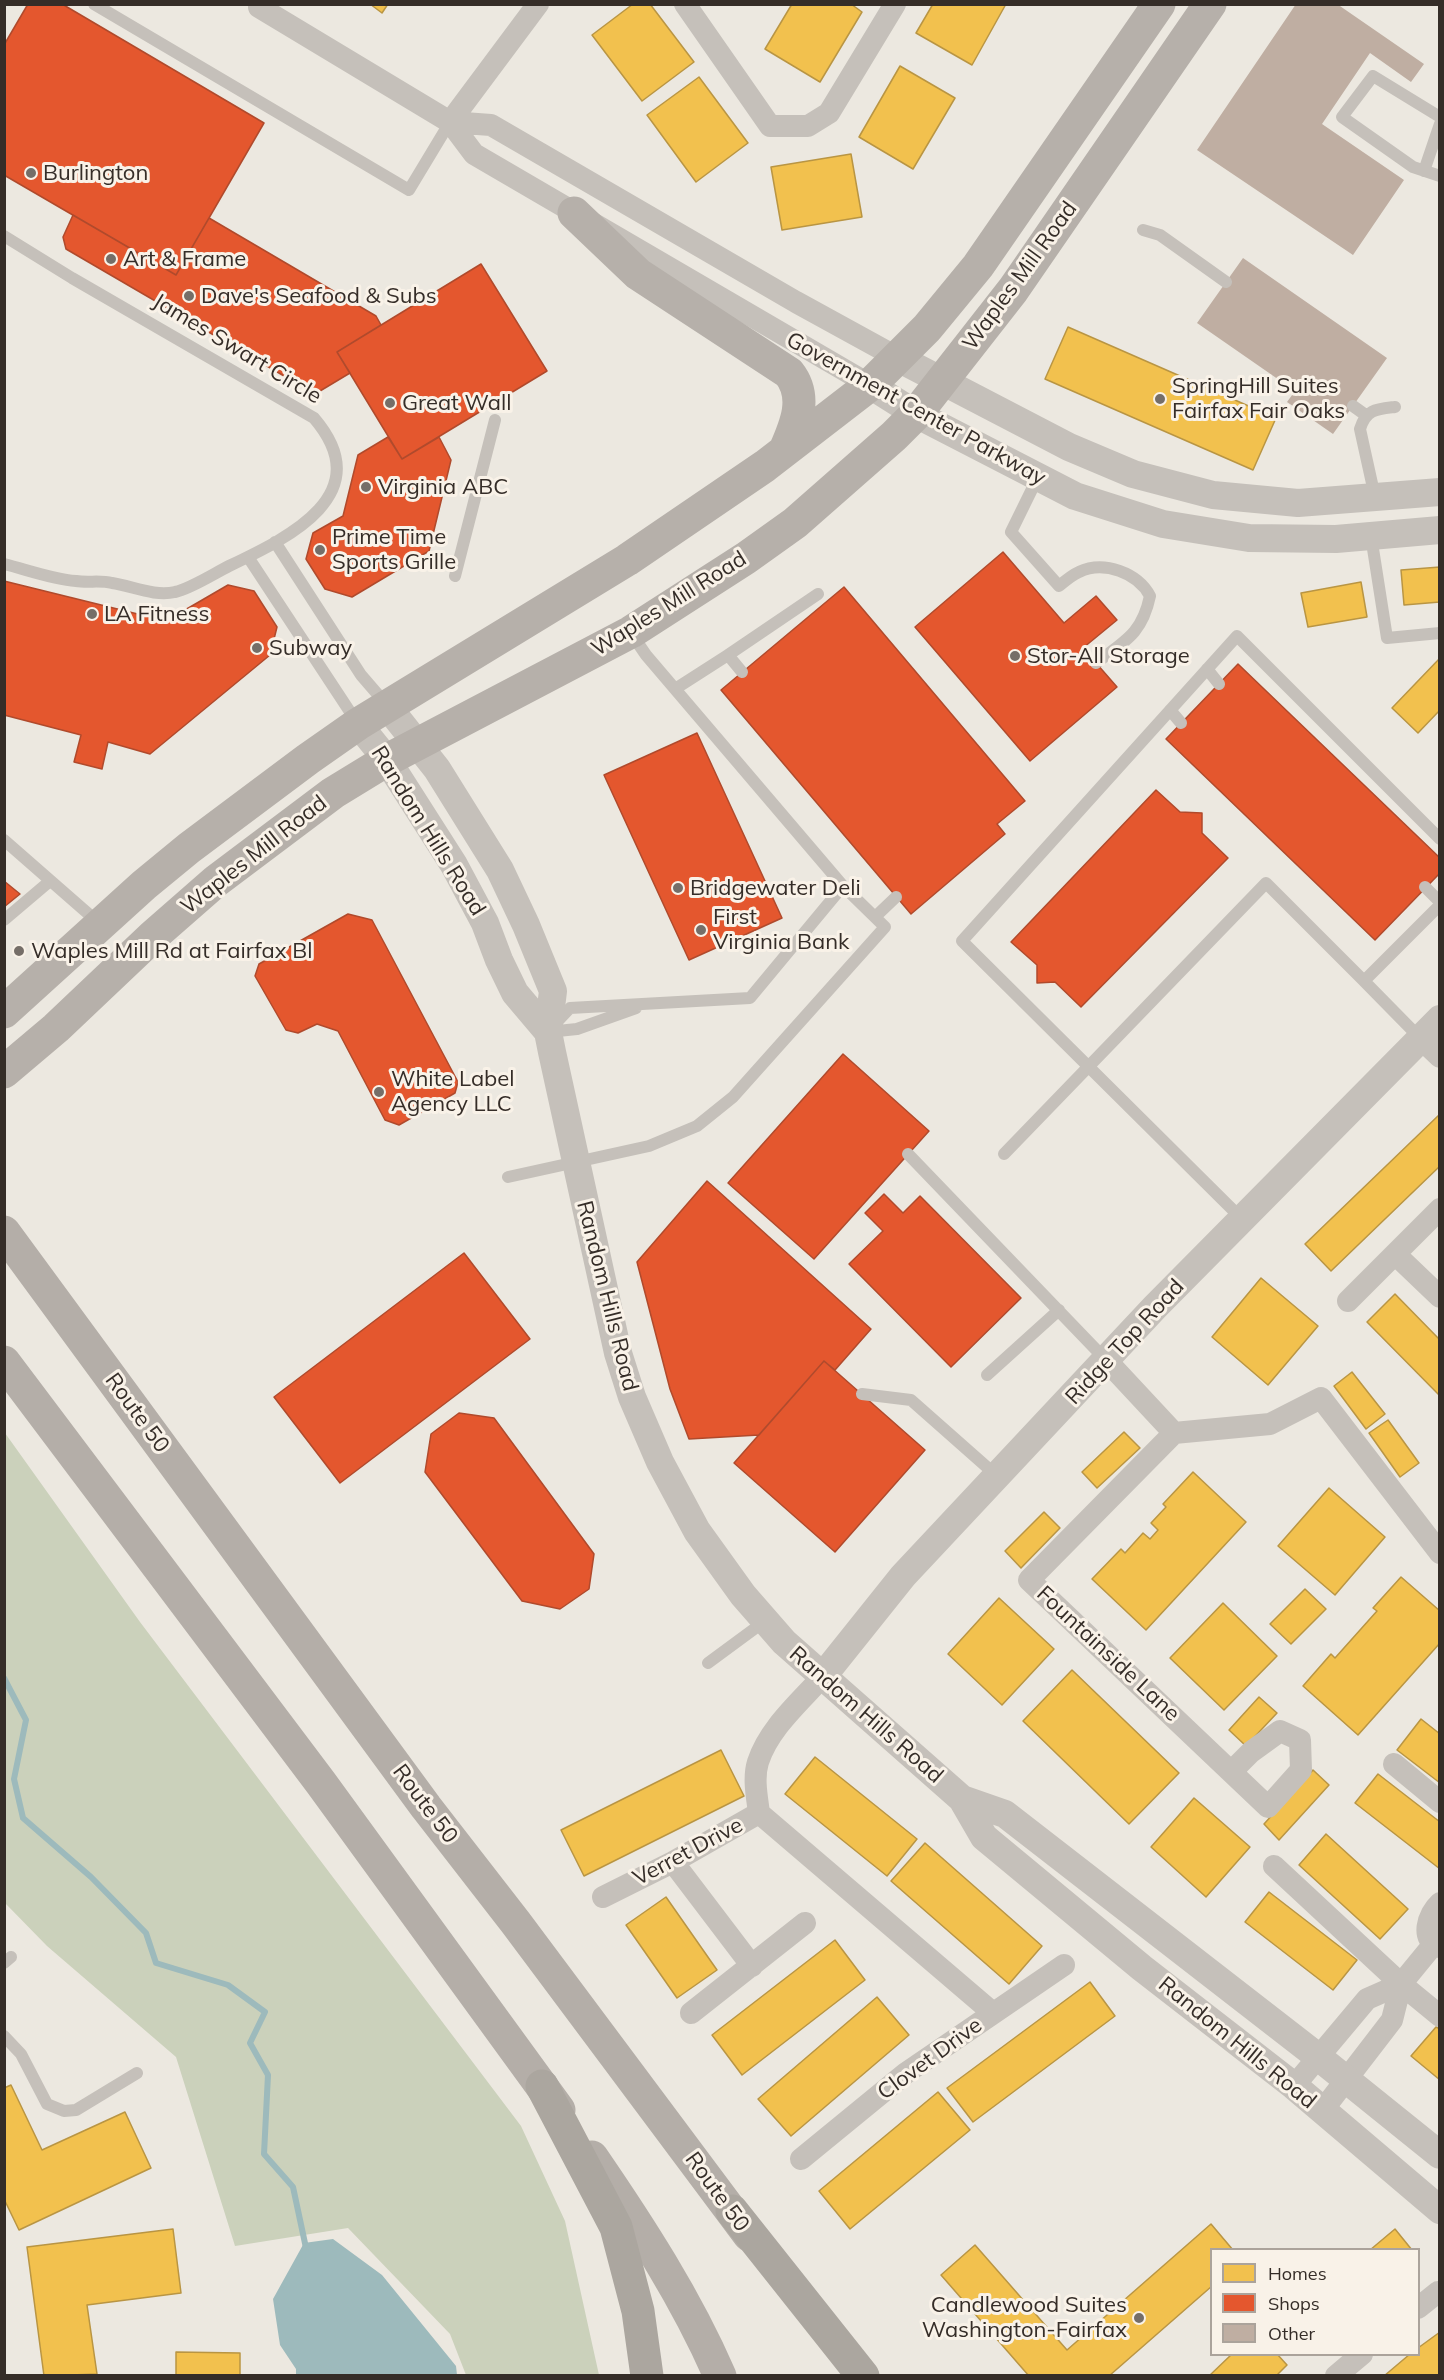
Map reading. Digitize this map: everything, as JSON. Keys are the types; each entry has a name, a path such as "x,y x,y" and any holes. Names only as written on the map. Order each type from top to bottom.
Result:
{"highway":[{"path":"542,2086 616,2228 638,2311 646,2376"},
{"path":"732,2211 863,2376"}],"main road":[{"name":"Waples Mill Road","path":"4,1011 100,924 189,848 308,759 358,724 627,560 785,450 870,386 952,300 978,266 1159,4"},
{"name":"Waples Mill Road","path":"4,1072 56,1028 152,937 216,881 333,793 416,744 631,632 746,558 795,523 894,436 916,414 1013,290 1210,4"},
{"path":"573,213 638,274 789,373 795,381 799,410 795,429 785,450"},
{"name":"Route 50","path":"4,1232 426,1806 732,2211 846,2376"},
{"path":"4,1362 321,1783 542,2086 658,2256 681,2295 720,2376"}],"street":[{"path":"450,122 537,4"},
{"path":"685,4 770,126 808,126 829,113 895,4"},
{"name":"Government Center Parkway","path":"259,7 450,122 474,154 916,414 1075,496 1163,524 1249,538 1336,539 1440,530"},
{"name":"Government Center Parkway","path":"450,122 491,125 796,302 898,358 1070,447 1133,474 1213,495 1298,502 1440,492"},
{"name":"Random Hills Road","path":"388,706 437,769 500,870 553,992 548,1032 618,1353 632,1397 660,1462 697,1531 743,1595 784,1642 962,1799 984,1837 1142,1968 1294,2086 1440,2210"},
{"name":"Random Hills Road","path":"358,724 387,760 454,865 485,923 515,993 548,1032"},
{"name":"Ridge Top Road","path":"823,1676 903,1576 1106,1360 1242,1219 1433,1038"},
{"path":"1348,1301 1440,1209"},
{"path":"1395,1254 1440,1297"},
{"path":"1106,1360 1174,1433 1270,1424 1321,1398 1440,1553"},
{"name":"Fountainside Lane","path":"1174,1433 1029,1580 1233,1771"},
{"name":"Verret Drive","path":"603,1897 673,1862 759,1814 757,1764 770,1736 823,1676"},
{"path":"1394,1764 1440,1802"},
{"name":"Random Hills Road","path":"962,1799 1005,1814 1317,2056 1440,2155"},
{"path":"759,1814 993,2013"},
{"path":"673,1862 752,1966"},
{"path":"1274,1866 1401,1984 1440,2016"},
{"path":"1294,2086 1367,1999 1401,1984 1436,1946 1429,1939 1427,1925 1431,1914 1440,1903"},
{"path":"691,2013 805,1923"},
{"name":"Clovet Drive","path":"801,2159 906,2073 1064,1965"},
{"path":"1322,2111 1392,2020 1401,1984"},
{"path":"1420,2307 1438,2292"},
{"path":"1339,2375 1361,2356"}],"lane":[{"path":"94,4 409,190 450,122"},
{"path":"1440,117 1373,76 1342,117 1413,167 1440,176"},
{"path":"1424,171 1440,124"},
{"path":"1143,230 1160,235 1226,282"},
{"name":"James Swart Circle","path":"4,236 314,417 327,432 333,444 336,481 330,498 318,513 275,542 176,592 140,590 110,582 75,581 4,564"},
{"path":"1353,406 1367,416"},
{"path":"1375,497 1360,429 1363,418 1375,410 1395,407"},
{"path":"455,576 495,420"},
{"path":"1038,477 1011,532 1059,586 1077,572 1095,566 1131,575 1144,584 1150,596 1146,615 1138,630 1096,663"},
{"path":"1371,536 1387,638 1440,633"},
{"path":"275,542 361,675 388,706"},
{"path":"248,557 358,724"},
{"path":"675,688 818,594"},
{"path":"508,1177 649,1146 697,1126 734,1097 885,927 843,885 646,655 631,632"},
{"path":"1242,1219 962,941 1237,636 1440,839"},
{"path":"728,655 742,672"},
{"path":"1207,669 1220,684"},
{"path":"1170,710 1181,723"},
{"path":"4,840 100,924"},
{"path":"4,920 50,880"},
{"path":"1004,1154 1266,883 1364,981 1433,1038"},
{"path":"548,1032 570,1008 750,998 843,885"},
{"path":"1364,981 1440,903 1425,887"},
{"path":"875,916 896,897"},
{"path":"548,1032 577,1029 648,1004"},
{"path":"908,1154 1106,1360"},
{"path":"987,1375 1059,1310"},
{"path":"862,1394 910,1400 998,1476"},
{"path":"708,1663 765,1621"},
{"path":"4,2036 21,2054 47,2103 64,2111 76,2110 137,2073"}],"green space":[{"path":"5,1433 140,1622 521,2126 565,2221 599,2375 466,2375 450,2334 348,2228 235,2246 176,2057 47,1946 5,1903"}],"water":[{"path":"333,2239 382,2275 456,2366 457,2375 296,2375 296,2369 280,2345 273,2299 304,2243"}],"building: Homes":[{"path":"370,4 388,4 382,13"},
{"path":"633,4 650,4 694,62 642,101 592,35"},
{"path":"792,4 851,4 862,12 820,82 765,49"},
{"path":"933,4 1006,4 972,65 916,33"},
{"path":"900,66 955,98 913,169 859,137"},
{"path":"699,77 748,143 696,182 647,115"},
{"path":"851,154 862,217 782,230 771,167"},
{"name":"SpringHill Suites Fairfax Fair Oaks","path":"1068,327 1276,418 1253,470 1045,379"},
{"path":"1440,567 1440,602 1404,605 1401,570"},
{"path":"1361,582 1367,617 1308,627 1301,593"},
{"path":"1440,658 1440,710 1418,733 1392,708"},
{"path":"1440,1114 1440,1166 1331,1271 1305,1244"},
{"path":"1261,1278 1318,1326 1268,1385 1212,1337"},
{"path":"1395,1294 1440,1340 1440,1396 1367,1322"},
{"path":"1352,1372 1385,1414 1366,1429 1334,1386"},
{"path":"1388,1420 1419,1463 1400,1477 1369,1433"},
{"path":"1124,1432 1140,1448 1097,1488 1082,1472"},
{"path":"1193,1472 1246,1522 1146,1630 1092,1579 1121,1549 1125,1553 1143,1533 1150,1539 1158,1530 1151,1523 1166,1507 1163,1504"},
{"path":"1329,1488 1385,1537 1335,1595 1278,1546"},
{"path":"1044,1512 1060,1528 1021,1568 1005,1551"},
{"path":"1401,1577 1440,1611 1440,1643 1358,1735 1303,1686 1331,1654 1335,1658 1377,1611 1373,1608"},
{"path":"1305,1589 1326,1609 1291,1644 1270,1624"},
{"path":"999,1598 1054,1649 1002,1705 948,1654"},
{"path":"1223,1603 1277,1656 1224,1710 1170,1658"},
{"path":"1072,1670 1179,1773 1129,1824 1023,1721"},
{"path":"1259,1697 1277,1713 1246,1746 1229,1730"},
{"path":"1421,1719 1440,1734 1440,1783 1397,1750"},
{"path":"721,1750 744,1796 584,1876 561,1830"},
{"path":"815,1757 917,1839 887,1876 785,1794"},
{"path":"1313,1770 1329,1785 1279,1840 1264,1824"},
{"path":"1378,1774 1440,1822 1440,1869 1355,1803"},
{"path":"1194,1798 1250,1847 1206,1897 1151,1847"},
{"path":"1326,1834 1408,1909 1380,1939 1299,1865"},
{"path":"925,1843 1042,1946 1009,1984 891,1881"},
{"path":"1269,1892 1357,1960 1333,1990 1245,1922"},
{"path":"666,1897 717,1970 677,1998 626,1925"},
{"path":"835,1940 865,1980 742,2075 712,2035"},
{"path":"1090,1982 1115,2016 973,2122 947,2088"},
{"path":"877,1997 909,2035 791,2136 758,2099"},
{"path":"1436,2027 1440,2029 1440,2080 1411,2056"},
{"path":"11,2085 42,2150 125,2112 151,2168 19,2230 4,2199 4,2088"},
{"path":"938,2092 970,2130 850,2229 819,2191"},
{"name":"Candlewood Suites Washington-Fairfax","path":"1211,2224 1231,2248 1210,2248 1210,2288 1109,2376 1029,2376 941,2275 975,2245 1067,2350"},
{"path":"173,2229 181,2293 87,2305 97,2374 44,2376 27,2247"},
{"path":"1395,2229 1410,2248 1372,2248"},
{"path":"1440,2332 1440,2376 1384,2376 1408,2356 1420,2356 1420,2347"},
{"path":"176,2352 240,2353 240,2376 176,2376"},
{"path":"1230,2356 1279,2356 1287,2365 1276,2376 1209,2376"}],"building: Shops":[{"path":"28,4 62,4 264,123 176,275 4,175 4,45"},
{"path":"73,215 176,275 209,218 376,316 381,325 337,352 350,373 315,394 66,249 63,237"},
{"path":"481,264 547,371 402,459 337,352"},
{"path":"388,437 402,459 439,437 451,460 429,551 352,597 325,589 306,559 313,533 343,516 358,455"},
{"name":"Stor-All Storage","path":"1003,552 1064,623 1096,596 1117,620 1083,648 1117,687 1030,761 915,627"},
{"path":"4,581 166,621 228,585 254,591 277,627 270,655 150,754 108,742 102,769 74,762 81,735 4,715"},
{"path":"844,587 1025,801 997,824 1005,834 911,914 721,690"},
{"path":"1238,664 1440,858 1440,873 1375,940 1166,739"},
{"path":"697,733 782,918 689,960 604,775"},
{"path":"1156,790 1180,812 1202,813 1202,833 1228,858 1081,1007 1055,982 1037,983 1037,965 1011,942"},
{"path":"4,881 20,894 4,907"},
{"path":"348,914 372,920 458,1082 455,1093 399,1125 385,1120 338,1031 317,1024 298,1033 286,1030 255,976 259,964"},
{"path":"843,1054 929,1131 814,1259 728,1183"},
{"path":"707,1181 871,1329 835,1370 824,1361 759,1435 689,1439 670,1389 637,1262"},
{"path":"884,1194 903,1213 920,1196 1021,1298 951,1367 849,1264 883,1231 865,1213"},
{"path":"464,1253 530,1339 340,1483 274,1397"},
{"path":"824,1361 925,1450 835,1552 734,1463"},
{"path":"459,1413 494,1418 594,1554 589,1589 560,1609 522,1601 425,1472 431,1434"}],"building: Other":[{"path":"1296,4 1337,4 1424,64 1411,82 1370,53 1322,124 1404,180 1353,255 1197,150"},
{"path":"1243,258 1387,358 1333,434 1287,402 1295,391 1197,323"}],"waterway":[{"path":"4,1678 26,1720 14,1779 23,1818 91,1877 146,1933 156,1963 228,1985 265,2012 250,2043 268,2075 264,2154 293,2187 306,2248"}],"place":[{"name":"Burlington","path":"31,173"},
{"name":"Art & Frame","path":"111,259"},
{"name":"Dave's Seafood & Subs","path":"189,296"},
{"name":"SpringHill Suites Fairfax Fair Oaks","path":"1160,399"},
{"name":"Great Wall","path":"390,403"},
{"name":"Virginia ABC","path":"366,487"},
{"name":"Prime Time Sports Grille","path":"320,550"},
{"name":"LA Fitness","path":"92,614"},
{"name":"Subway","path":"257,648"},
{"name":"Stor-All Storage","path":"1015,656"},
{"name":"Bridgewater Deli","path":"678,888"},
{"name":"First Virginia Bank","path":"701,930"},
{"name":"Waples Mill Rd at Fairfax Bl","path":"19,951"},
{"name":"White Label Agency LLC","path":"379,1092"},
{"name":"Candlewood Suites Washington-Fairfax","path":"1139,2318"}]}
